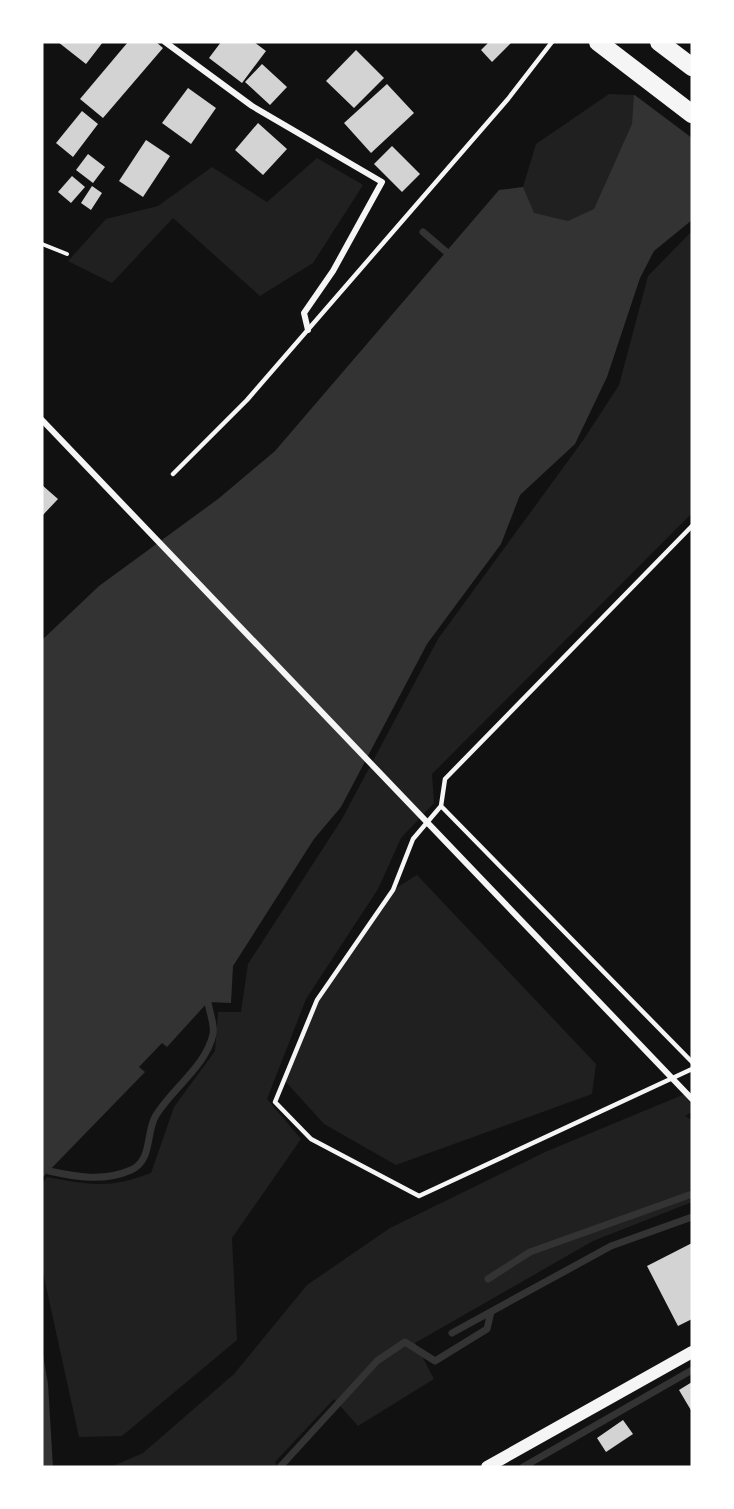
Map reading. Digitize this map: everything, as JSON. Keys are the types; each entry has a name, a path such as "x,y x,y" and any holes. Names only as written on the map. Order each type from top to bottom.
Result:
{"highway":[{"path":"598,42 692,114"},
{"path":"659,42 692,67"}],"main road":[{"path":"487,1467 692,1352"}],"street":[{"path":"165,42 252,106 382,182 333,271 304,313 308,330"},
{"path":"42,420 692,1099"}],"lane":[{"path":"173,474 247,400 508,99 552,42"},
{"path":"692,526 445,779 441,806 413,839 393,890 317,999 275,1101 311,1139 419,1197 692,1070"},
{"path":"441,806 692,1062"}],"path":[{"path":"42,244 67,254"}],"shaded area":[{"path":"674,42 692,42 606,226 576,235 498,211 499,190 523,187 536,144 609,94 634,95"},
{"path":"674,42 692,42 692,220 654,251 640,278 607,377 575,444 520,495 501,544 427,644 341,807 314,839 233,966 231,1003 208,1002 167,1047 162,1043 139,1067 145,1072 42,1178 42,640 99,586 218,499 275,451 499,190 523,187 534,213 568,221 594,209 632,124 634,95"},
{"path":"317,158 363,185 313,263 260,296 173,218 112,283 68,261 106,219 158,206 212,167 267,202"},
{"path":"692,231 692,513 432,774 434,803 401,838 378,889 306,999 267,1099 301,1139 232,1238 237,1340 122,1436 79,1437 42,1268 42,1183 47,1177 99,1184 123,1182 151,1173 174,1107 215,1051 218,1012 241,1012 248,964 342,819 438,639 584,439 619,385 648,276"},
{"path":"417,875 596,1064 592,1094 396,1165 324,1124 285,1081 317,1000 393,890"},
{"path":"692,1091 692,1112 685,1116 692,1120 692,1202 593,1241 415,1343 434,1379 358,1426 334,1399 275,1462 278,1467 111,1467 143,1453 234,1374 307,1285 390,1228 545,1152"},
{"path":"42,1349 48,1384 53,1467 42,1467"}],"pier":[{"path":"671,42 692,42 692,138 632,93"}],"building":[{"path":"58,42 103,42 86,64"},
{"path":"128,42 156,42 163,48 103,118 80,99"},
{"path":"221,42 254,42 266,51 242,83 209,58"},
{"path":"489,42 512,42 492,62 481,50"},
{"path":"356,50 384,78 354,108 326,81"},
{"path":"262,64 287,87 270,105 245,82"},
{"path":"387,84 414,113 371,153 344,123"},
{"path":"188,88 216,108 191,144 162,123"},
{"path":"82,111 98,124 73,157 56,143"},
{"path":"258,123 287,149 263,175 235,150"},
{"path":"146,140 170,156 143,197 119,181"},
{"path":"392,146 420,174 402,192 374,164"},
{"path":"88,154 105,167 93,183 76,170"},
{"path":"72,176 85,187 71,203 58,192"},
{"path":"92,186 102,193 91,210 81,203"},
{"path":"42,485 58,499 42,516"},
{"path":"692,1243 692,1319 678,1326 647,1266"},
{"path":"692,1382 692,1412 679,1390"},
{"path":"623,1420 633,1434 606,1452 597,1438"}],"waterway":[{"path":"423,232 451,256"},
{"path":"49,1171 100,1177 121,1174 138,1166 145,1154 155,1117 196,1067 209,1046 213,1034 213,1022 208,1002"},
{"path":"488,1279 530,1252 692,1194"},
{"path":"452,1333 611,1246 692,1217"},
{"path":"280,1467 377,1361 405,1342 435,1361 487,1329 491,1312"},
{"path":"523,1467 692,1370"}]}
